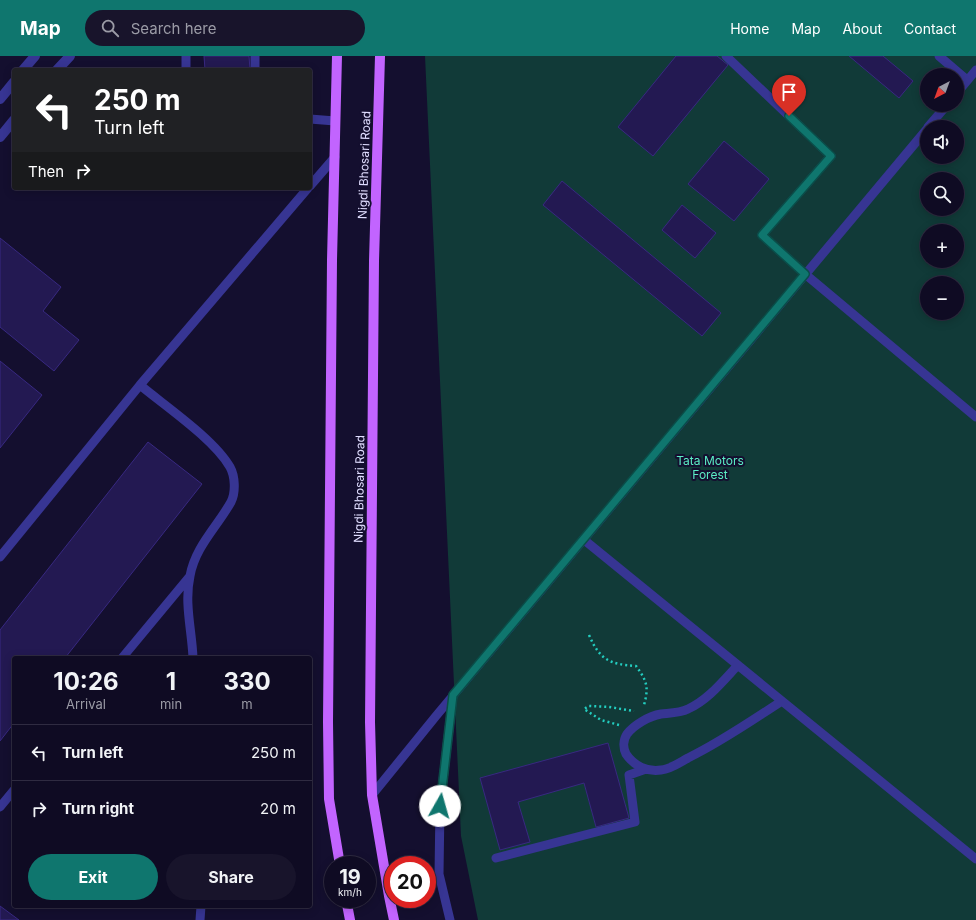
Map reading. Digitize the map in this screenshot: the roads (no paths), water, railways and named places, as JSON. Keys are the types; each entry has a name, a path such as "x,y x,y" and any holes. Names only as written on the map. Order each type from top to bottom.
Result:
{"main road":[{"path":"337,56 332,276 328,722 329,799 338,856"},
{"name":"Nigdi Bhosari Road","path":"380,56 374,277 370,714 372,795 394,920"},
{"path":"348,908 350,920"}],"street":[{"path":"26,68 35,56"},
{"path":"59,68 70,56"},
{"path":"0,99 12,84"},
{"path":"0,137 12,122"}],"lane":[{"path":"186,56 186,68"},
{"path":"254,68 255,56"},
{"path":"726,56 831,156 762,235 805,274 976,417"},
{"path":"938,56 967,80"},
{"path":"964,84 976,70"},
{"path":"935,120 941,112"},
{"path":"312,119 335,121"},
{"path":"372,795 583,539 920,137"},
{"path":"312,184 335,157"},
{"path":"0,557 140,385 306,190"},
{"path":"140,385 216,448 231,468 234,486 231,501 198,551 190,576 188,604 193,656"},
{"path":"583,539 976,859"},
{"path":"124,656 190,576"},
{"path":"646,769 633,761 627,755 624,748 624,740 633,728 659,715 687,710 699,703 738,665"},
{"path":"450,920 439,874 440,806 453,695"},
{"path":"496,858 636,822 629,774 646,769 662,770 675,766 719,742 782,701"},
{"path":"0,807 12,792"},
{"path":"200,920 201,908"}],"park label":[{"name":"Tata Motors Forest","path":"710,467"}]}
